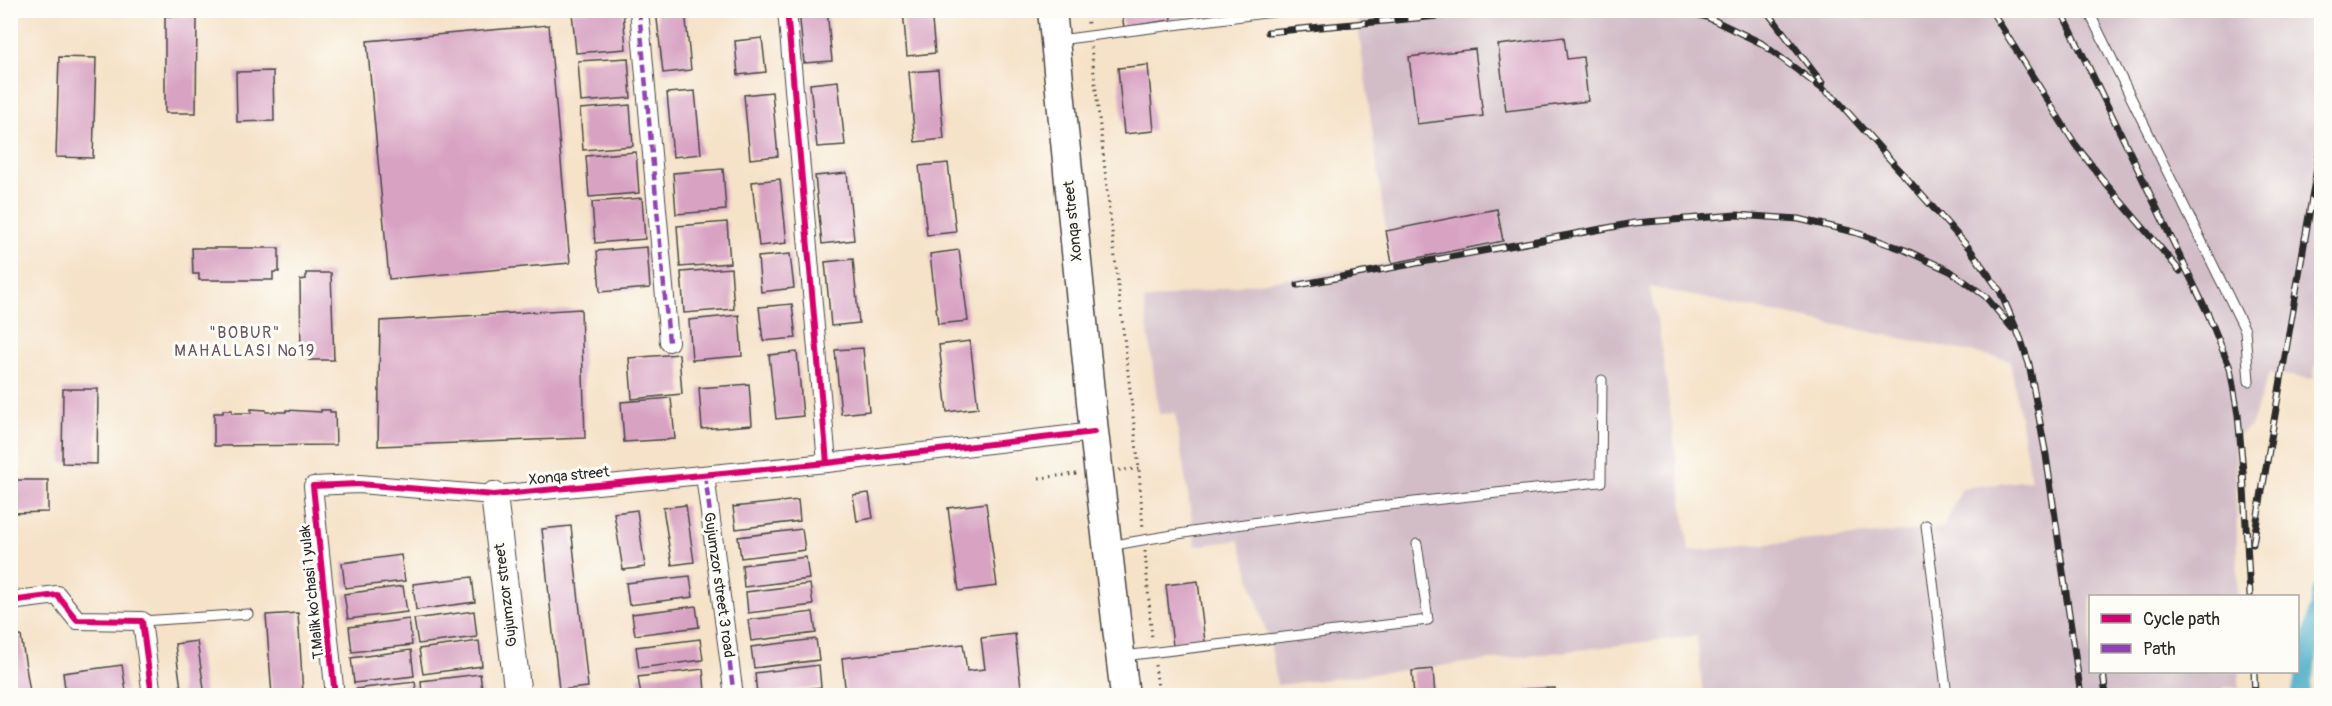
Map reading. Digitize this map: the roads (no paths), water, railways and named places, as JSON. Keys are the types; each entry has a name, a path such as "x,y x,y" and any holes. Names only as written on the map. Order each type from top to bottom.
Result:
{"main road":[{"name":"Xonqa street","path":"1052,10 1094,432 1125,696"}],"street":[{"path":"639,10 669,342"},
{"path":"787,10 827,463"},
{"name":"Xonqa street","path":"313,486 359,484 494,495 827,463 1094,432"},
{"name":"Gujumzor street 3 road","path":"705,475 734,696"},
{"name":"T.Malik ko'chasi 1 yulak","path":"313,486 335,696"},
{"name":"Gujumzor street","path":"494,495 518,696"},
{"path":"10,601 57,595 78,620 142,621 152,696"}],"lane":[{"path":"1055,40 1289,10"},
{"path":"2088,10 2245,330 2249,381"},
{"path":"1107,547 1447,498 1601,482 1602,380"},
{"path":"1926,525 1947,696"},
{"path":"1120,657 1428,620 1417,544"},
{"path":"142,621 248,614"}],"waterway":[{"path":"2300,696 2322,590"}],"railway":[{"path":"1268,32 1502,10"},
{"path":"1680,10 1707,17 1761,43 1836,99 1969,248 2000,291 2029,364 2046,455 2081,696"},
{"path":"1766,10 1822,83"},
{"path":"1991,10 2075,144 2180,271"},
{"path":"2061,10 2208,314 2230,368 2238,415 2243,471 2250,595"},
{"path":"2253,544 2322,139"},
{"path":"1298,285 1634,223 1736,215 1799,219 1854,232 1905,250 1950,271 1985,296 2012,328"},
{"path":"2103,673 2106,696"},
{"path":"2254,673 2255,696"}],"district":[{"name":"\"BOBUR\" MAHALLASI №19","path":"245,342"}]}
